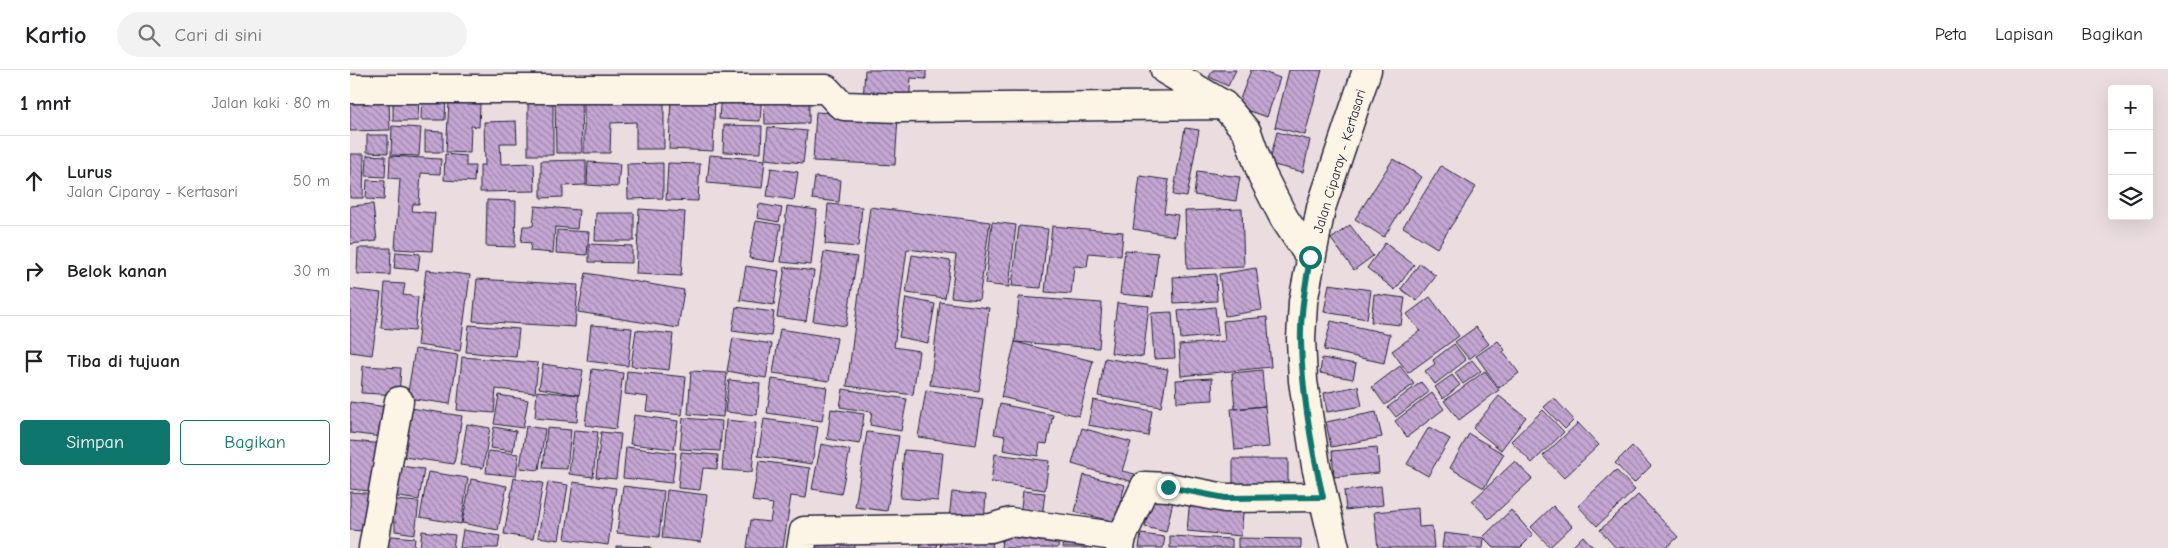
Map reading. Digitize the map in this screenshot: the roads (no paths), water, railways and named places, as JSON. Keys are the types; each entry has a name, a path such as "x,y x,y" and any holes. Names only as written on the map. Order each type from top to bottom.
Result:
{"street":[{"path":"1165,70 1224,105 1248,132 1262,175 1284,218 1310,257"},
{"name":"Jalan Ciparay - Kertasari","path":"1335,548 1309,424 1300,339 1303,302 1310,257 1321,208 1367,70"},
{"path":"350,89 826,89 844,106 898,108 1224,105"},
{"path":"373,548 399,402"},
{"path":"801,548 804,531 991,528 1010,522 1121,542 1145,486 1168,487 1225,498 1323,497"}]}
